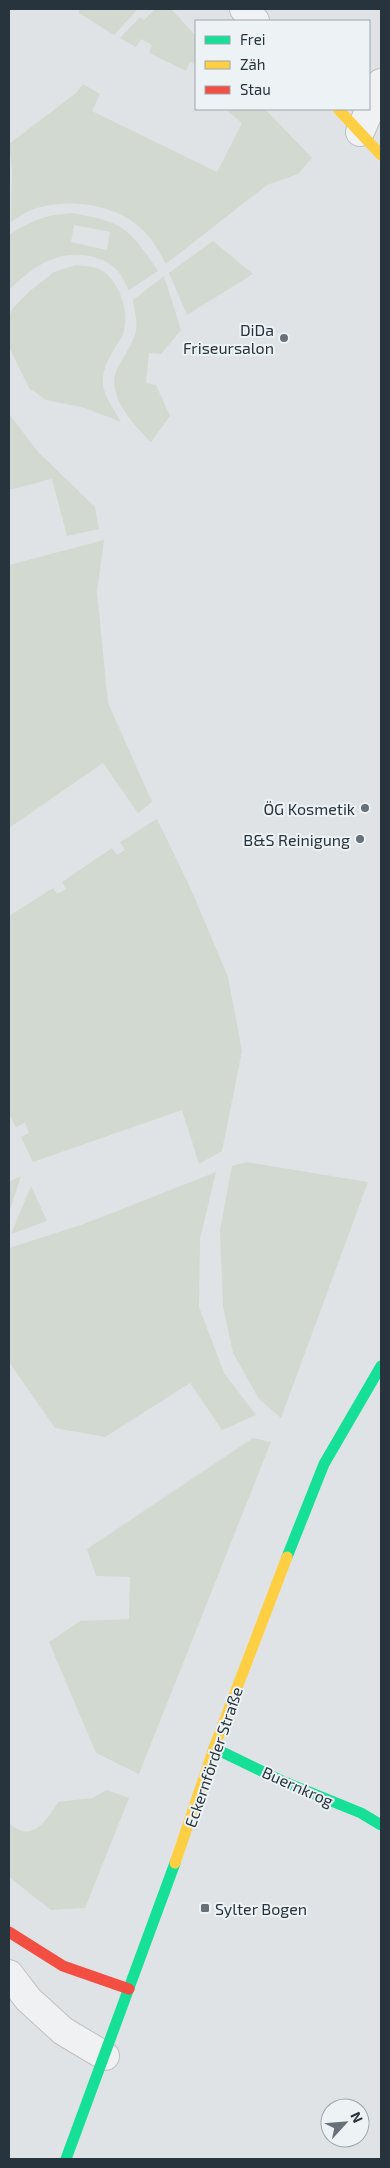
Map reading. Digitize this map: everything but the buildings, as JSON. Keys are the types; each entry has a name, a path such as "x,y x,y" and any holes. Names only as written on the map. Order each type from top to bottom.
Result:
{"street":[{"path":"244,9 254,20"},
{"path":"370,109 381,83"},
{"path":"339,110 381,155"},
{"path":"360,132 369,110"},
{"name":"Eckernförder Straße","path":"66,2159 192,1817 214,1748 324,1464 381,1366"},
{"name":"Buernkrog","path":"214,1748 282,1781 361,1813 381,1825"},
{"path":"9,1932 63,1966 129,1989"},
{"path":"9,1974 28,1999 63,2030 105,2056"}],"shaded area":[{"path":"79,9 138,9 114,35 79,13"},
{"path":"155,9 171,9 195,35 195,64 190,62 186,71 149,53 152,45 141,39 136,47 120,38 140,17 144,20"},
{"path":"83,84 100,94 92,111 217,172 242,123 226,110 266,110 312,158 298,174 267,185 166,264 150,238 139,226 126,217 95,206 62,204 46,206 31,210 11,222 12,170 9,144 76,93"},
{"path":"72,213 89,216 124,229 140,245 158,271 129,290 119,272 109,264 94,257 69,255 47,261 27,273 9,290 9,235 39,219","holes":["74,225 110,232 107,250 71,242"]},
{"path":"213,241 253,274 187,315 169,273"},
{"path":"76,265 97,268 106,274 122,297 125,326 103,377 104,389 121,422 85,408 46,400 29,388 9,347 9,317 13,308 31,290 54,272"},
{"path":"164,276 181,330 161,354 149,353 146,383 156,385 170,416 151,442 123,409 115,389 114,379 117,369 135,336 136,320 133,300"},
{"path":"9,414 38,452 95,507 99,529 67,536 52,479 9,490"},
{"path":"104,540 97,592 108,703 152,802 138,813 103,763 9,828 9,565"},
{"path":"157,819 190,887 228,977 242,1051 222,1151 199,1164 182,1110 33,1162 21,1137 29,1133 25,1123 16,1127 9,1114 9,916 53,888 57,894 66,889 62,882 112,848 117,855 125,850 120,842"},
{"path":"247,1162 368,1182 281,1418 259,1399 233,1353 223,1306 220,1230 232,1166"},
{"path":"216,1172 200,1239 199,1307 224,1373 256,1415 222,1430 190,1383 105,1437 55,1428 9,1362 9,1248 84,1224"},
{"path":"21,1176 9,1213 9,1182"},
{"path":"31,1186 47,1221 11,1234"},
{"path":"253,1438 271,1442 139,1774 96,1753 49,1642 80,1621 129,1619 130,1577 96,1576 87,1549"},
{"path":"107,1790 129,1798 85,1908 51,1910 9,1877 9,1823 17,1829 31,1831 43,1823 58,1802 92,1798"}],"traffic: fast":[{"path":"287,1557 324,1464 381,1366"},
{"path":"214,1748 282,1781 361,1813 381,1825"},
{"path":"66,2159 175,1863"}],"traffic: slow":[{"path":"339,110 381,155"},
{"path":"175,1863 214,1748 287,1557"}],"traffic: jam":[{"path":"9,1932 63,1966 129,1989"}],"place":[{"name":"DiDa Friseursalon","path":"284,338"},
{"name":"ÖG Kosmetik","path":"365,808"},
{"name":"B&S Reinigung","path":"360,839"},
{"name":"Sylter Bogen","path":"205,1908"}]}
